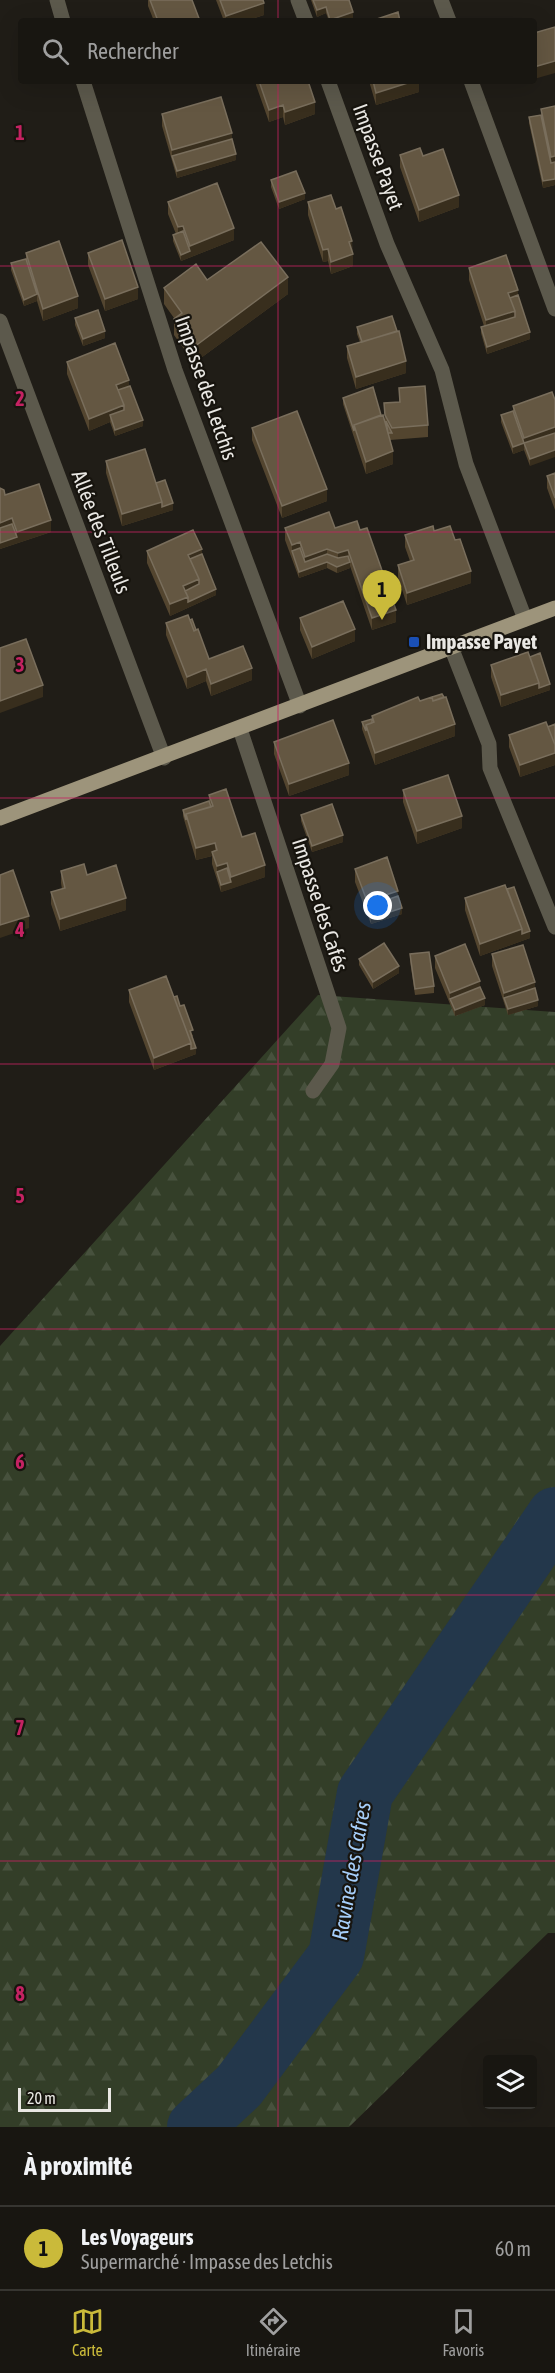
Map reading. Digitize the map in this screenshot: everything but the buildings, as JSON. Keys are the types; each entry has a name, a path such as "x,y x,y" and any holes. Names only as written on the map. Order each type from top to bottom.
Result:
{"main road":[{"path":"0,819 555,608"}],"street":[{"path":"57,0 62,18"},
{"path":"298,0 305,18"},
{"path":"441,0 448,18"},
{"name":"Impasse des Letchis","path":"84,84 175,370 300,706"},
{"name":"Impasse Payet","path":"329,84 387,244 442,370 466,464 525,619"},
{"path":"472,84 555,309"},
{"name":"Allée des Tilleuls","path":"0,321 164,758"},
{"path":"451,647 489,744 490,768 555,927"},
{"name":"Impasse des Cafés","path":"240,729 339,1028 333,1064 314,1091"}],"green space":[{"path":"318,995 555,1012 555,1933 548,1933 349,2127 0,2127 0,1346"}],"waterway":[{"name":"Ravine des Cafres","path":"195,2127 239,2086 336,1956 365,1793 555,1515"}],"place":[{"name":"Les Voyageurs","path":"382,620"},
{"name":"Impasse Payet","path":"414,642"}]}
